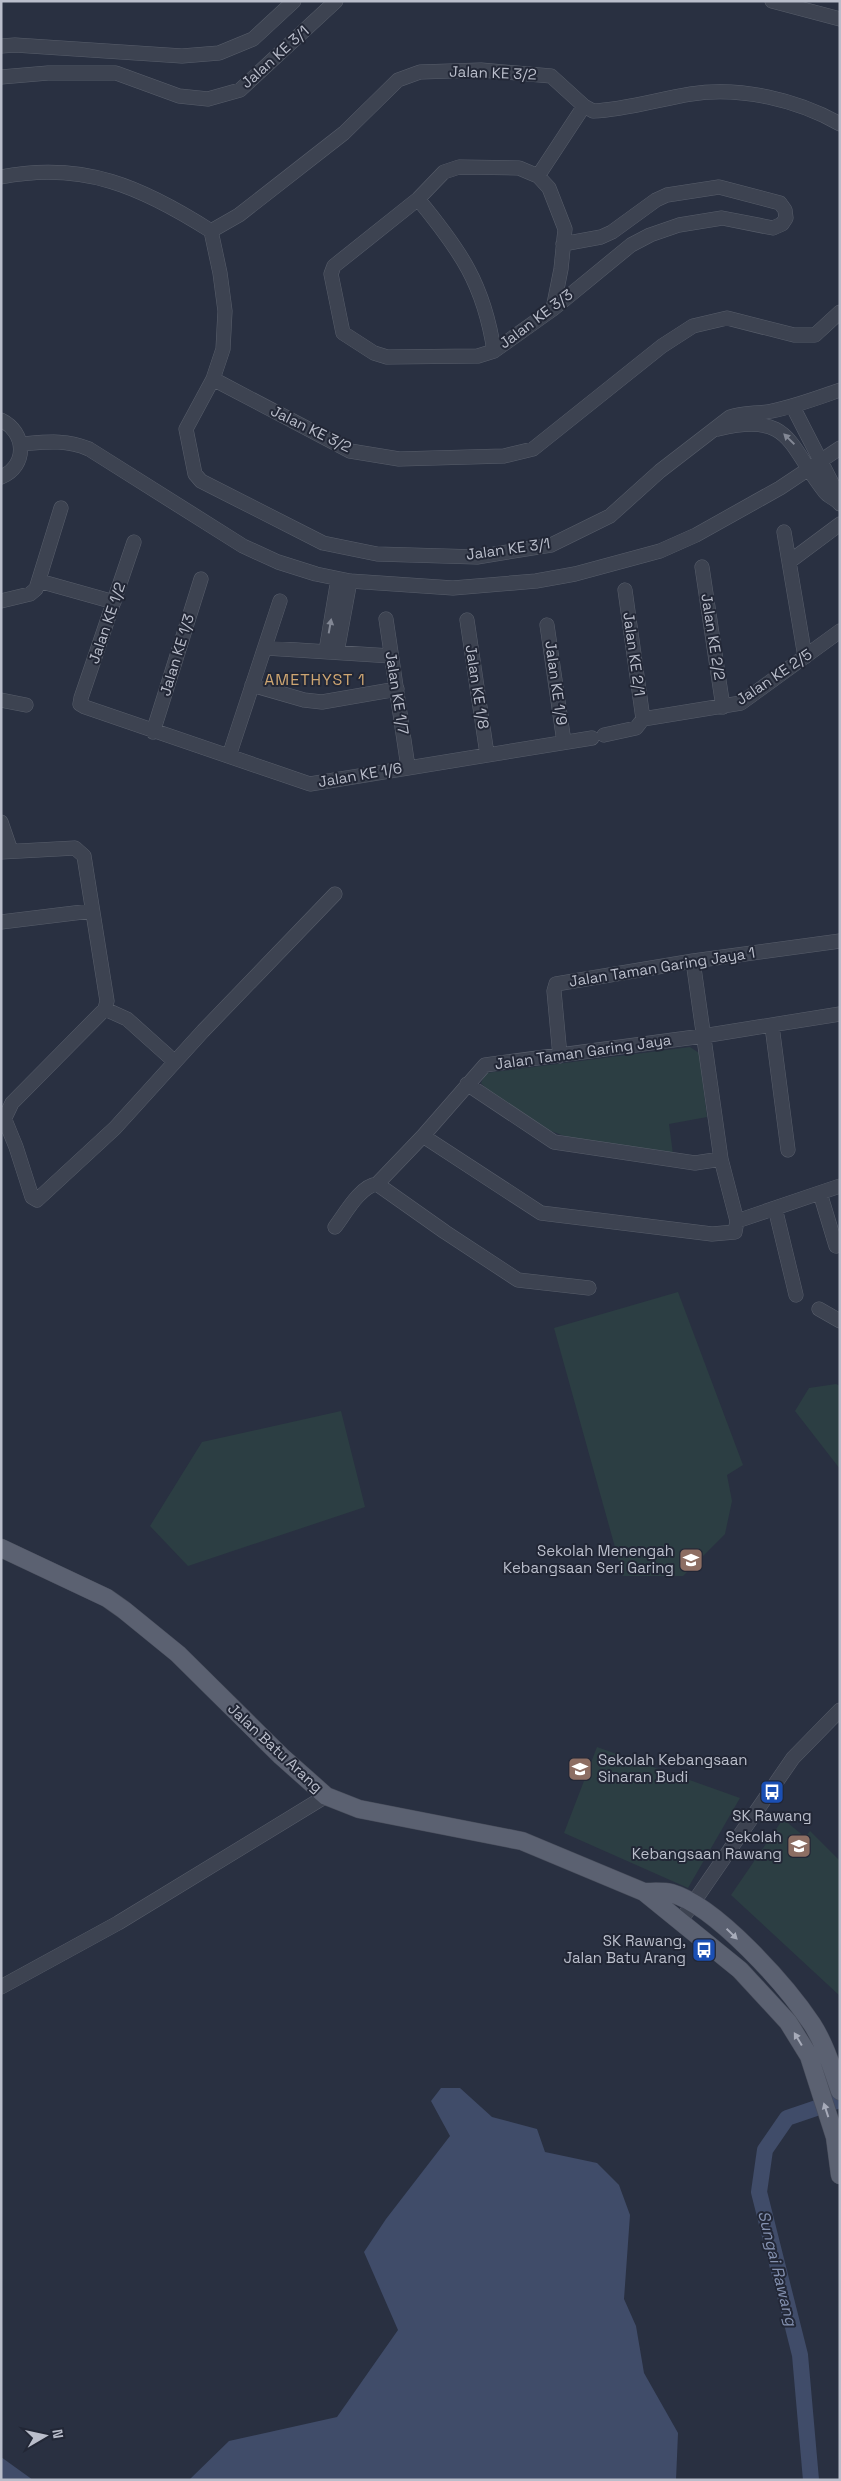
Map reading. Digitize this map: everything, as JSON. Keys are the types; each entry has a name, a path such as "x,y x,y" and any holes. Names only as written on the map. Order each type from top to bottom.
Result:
{"main road":[{"name":"Jalan Batu Arang","path":"1,1548 107,1598 124,1610 178,1654 268,1744 326,1796 359,1809 522,1841 644,1892 740,1970 788,2022 809,2056 835,2137 840,2175"},
{"name":"Jalan Batu Arang","path":"644,1892 670,1892 694,1904 726,1929 784,1988 812,2025 826,2051 838,2085"}],"street":[{"path":"1,46 15,44 182,56 218,53 253,39 294,1"},
{"name":"Jalan KE 3/1","path":"1,77 48,73 116,73 179,96 208,99 240,90 336,1"},
{"path":"772,1 840,19"},
{"name":"Jalan KE 3/2","path":"211,231 239,215 344,133 398,80 420,72 481,70 551,76 584,106"},
{"path":"553,309 561,269 565,229 550,188 538,176 584,106 592,111 694,93 739,92 790,104 840,124"},
{"name":"Jalan KE 3/3","path":"538,176 519,168 459,167 444,172 418,199 334,266 332,274 343,333 374,353 386,357 478,356 494,351 553,309 631,245 669,228 722,218 773,228 782,224 786,218 785,210 780,202 710,187 667,195 656,200 612,232 601,237 563,244"},
{"path":"1,177 28,172 61,171 89,174 150,195 211,231 226,311 223,348 213,379"},
{"path":"418,199 463,257 479,288 489,318 494,351"},
{"path":"561,269 575,280 587,280"},
{"name":"Jalan KE 3/2","path":"213,379 350,451 399,459 504,456 533,448 662,346 692,326 727,318 794,335 816,335 840,312"},
{"name":"Jalan KE 3/1","path":"213,379 186,429 195,474 201,481 323,543 377,554 476,557 551,545 610,516 660,470 730,417 741,413 759,414 793,407 840,390"},
{"path":"793,407 814,465"},
{"path":"1,420 11,426 18,434 21,444 18,463 12,470 1,477"},
{"path":"712,431 749,425 774,428 786,436 835,489 839,503"},
{"path":"21,444 58,440 74,443 89,449 244,546 278,562 344,580 453,588 536,582 575,574 660,551 696,535 780,488 840,448"},
{"path":"1,601 30,594 36,588 61,508"},
{"path":"789,562 840,524"},
{"path":"784,532 804,657"},
{"name":"Jalan KE 1/2","path":"80,704 134,542"},
{"name":"Jalan KE 2/2","path":"702,567 723,707"},
{"name":"Jalan KE 1/3","path":"153,732 201,579"},
{"path":"332,652 344,580"},
{"path":"39,581 114,602"},
{"name":"Jalan KE 2/1","path":"625,590 643,719"},
{"path":"229,756 280,601"},
{"name":"Jalan KE 1/7","path":"386,619 408,767"},
{"name":"Jalan KE 1/8","path":"467,620 487,754"},
{"name":"Jalan KE 1/9","path":"547,625 564,742"},
{"name":"Jalan KE 2/5","path":"643,719 741,703 840,631"},
{"path":"266,648 391,656"},
{"path":"252,685 304,700 322,702 397,690"},
{"path":"1,700 26,705"},
{"name":"Jalan KE 1/6","path":"80,704 85,708 153,732 310,784 598,737 636,728 643,719"},
{"path":"1,822 6,852 18,853 75,848 84,856 91,911 107,1002 105,1009 12,1104 3,1123 16,1146 32,1197 37,1200 114,1128 174,1062 335,894"},
{"path":"1,922 91,911"},
{"name":"Jalan Taman Garing Jaya 1","path":"560,1056 554,991 556,984 693,961 840,941"},
{"path":"423,1136 541,1213 712,1234 735,1232 737,1221 721,1159 693,961"},
{"path":"105,1009 127,1019 174,1062"},
{"name":"Jalan Taman Garing Jaya","path":"335,1227 362,1193 372,1185 377,1184 423,1136 485,1065 703,1036 840,1014"},
{"path":"772,1026 788,1150"},
{"path":"467,1084 554,1142 695,1163 721,1159"},
{"path":"377,1184 518,1280 589,1288"},
{"path":"737,1221 840,1186"},
{"path":"820,1192 836,1246"},
{"path":"775,1208 796,1294"},
{"path":"819,1309 840,1321"},
{"path":"680,1922 793,1758 840,1710"},
{"path":"1,1987 118,1923 326,1796"}],"shaded area":[{"path":"690,1047 699,1053 707,1117 669,1124 673,1154 567,1137 551,1131 488,1090 481,1083 486,1073"},
{"path":"678,1292 743,1465 727,1475 732,1501 725,1534 683,1576 623,1576 554,1328"},
{"path":"836,1384 840,1386 840,1469 795,1411 809,1388"},
{"path":"341,1411 365,1507 188,1566 150,1526 202,1442"},
{"path":"597,1747 740,1798 688,1888 564,1833"},
{"name":"Sekolah Kebangsaan Rawang","path":"783,1819 805,1837 810,1831 840,1861 840,1996 731,1895"}],"water":[{"path":"441,2088 460,2088 492,2117 537,2129 545,2152 597,2163 619,2185 630,2215 624,2299 636,2326 644,2373 678,2433 676,2480 189,2480 229,2441 337,2417 398,2330 364,2252 386,2219 450,2136 431,2101"},
{"path":"1,2457 33,2480 1,2480"}],"waterway":[{"name":"Sungai Rawang","path":"811,2480 800,2355 759,2192 765,2150 787,2118 840,2100"}],"place":[{"name":"Sekolah Menengah Kebangsaan Seri Garing","path":"691,1560"},
{"name":"Sekolah Kebangsaan Sinaran Budi","path":"580,1769"},
{"name":"SK Rawang","path":"772,1792"},
{"name":"Sekolah Kebangsaan Rawang","path":"799,1846"},
{"name":"SK Rawang, Jalan Batu Arang","path":"704,1950"}],"district":[{"name":"AMETHYST 1","path":"315,679"}]}
